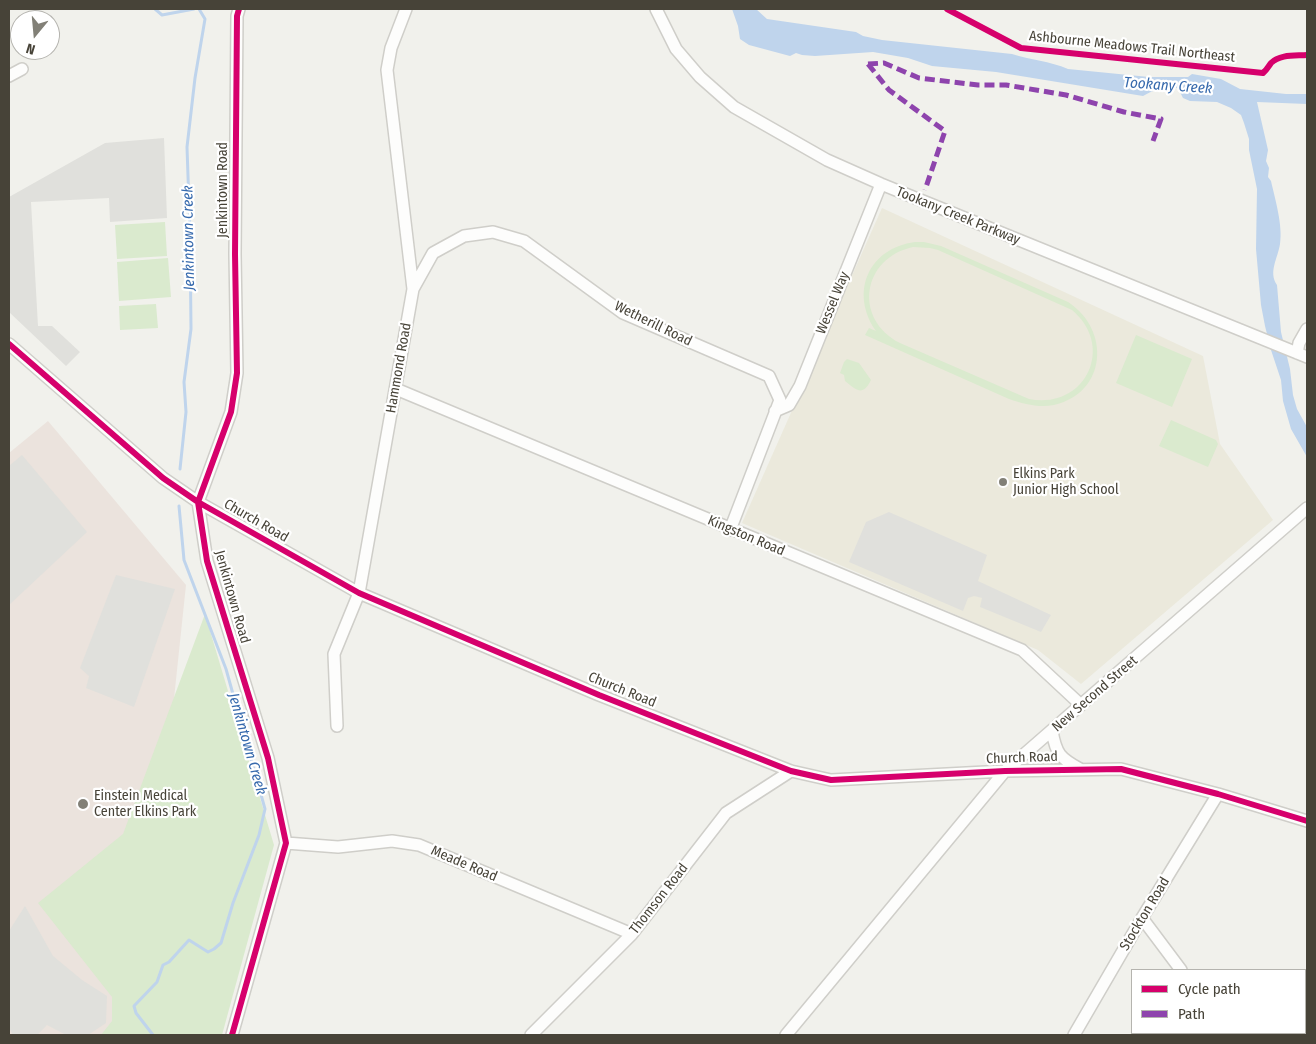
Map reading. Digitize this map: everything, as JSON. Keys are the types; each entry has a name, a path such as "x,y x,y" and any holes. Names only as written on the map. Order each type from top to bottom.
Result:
{"street":[{"name":"Jenkintown Road","path":"232,1035 286,843 268,758 207,561 198,502 230,412 237,373 235,254 237,16 239,9"},
{"name":"Hammond Road","path":"337,726 334,654 359,593 413,289 387,70 391,48 406,9"},
{"name":"Tookany Creek Parkway","path":"656,9 676,49 700,77 734,107 828,160 881,184 1298,353"},
{"path":"9,76 22,69"},
{"name":"Wessel Way","path":"775,411 789,405 800,386 881,184"},
{"name":"Wetherill Road","path":"413,289 433,253 464,236 493,232 524,241 622,313 769,376 780,400 730,530"},
{"path":"1298,353 1299,343 1307,328"},
{"name":"Church Road","path":"9,344 163,478 198,502 359,593 599,695 791,771 831,780 1005,771 1122,769 1218,794 1307,821"},
{"name":"Kingston Road","path":"396,389 730,530 1022,650 1081,705"},
{"name":"New Second Street","path":"786,1035 1005,771 1158,640 1307,508"},
{"path":"1052,731 1058,753 1062,759 1080,769"},
{"name":"Thomson Road","path":"531,1035 632,934 726,813 791,771"},
{"name":"Stockton Road","path":"1074,1035 1142,918 1218,794"},
{"name":"Meade Road","path":"286,843 338,847 392,841 419,846 632,934"},
{"path":"1142,918 1180,969"}],"shaded area":[{"path":"164,138 167,218 110,222 109,198 31,202 38,326 52,326 80,352 66,366 9,312 9,197 105,143"},
{"name":"Elkins Park Junior High School","path":"882,208 1203,356 1220,444 1273,520 1081,684 1038,650 742,523"},
{"name":"Einstein Medical Center Elkins Park","path":"48,421 186,585 171,727 117,1035 9,1035 9,453"},
{"path":"22,455 87,532 9,605 9,466"},
{"path":"889,512 987,555 978,581 1051,615 1041,632 980,607 982,598 974,596 968,598 963,611 849,562 866,522"},
{"path":"116,575 175,589 134,707 86,688 89,676 80,668"},
{"path":"25,906 53,956 82,980 107,996 106,1023 88,1035 66,1035 47,1025 37,1035 13,1035 9,1028 9,931"}],"green space":[{"path":"165,222 167,256 117,259 115,225"},
{"path":"924,242 941,246 1068,302 1082,314 1091,328 1096,344 1097,359 1093,375 1085,388 1072,398 1054,405 1037,406 1026,404 1009,399 865,335 869,328 876,331 868,316 864,301 864,287 868,274 875,263 886,253 899,246","holes":["913,247 930,248 1072,310 1085,325 1092,341 1092,357 1088,372 1079,385 1066,395 1049,400 1029,399 900,343 885,332 875,319 870,305 870,290 874,276 883,263 896,253"]},
{"path":"168,258 171,297 119,301 117,262"},
{"path":"156,304 158,328 120,330 119,306"},
{"path":"1136,335 1192,359 1172,407 1116,383"},
{"path":"847,359 859,363 871,380 865,389 856,389 845,381 844,375 840,373"},
{"path":"1171,420 1216,440 1218,444 1208,467 1159,446"},
{"path":"205,614 274,845 222,1035 101,1035 112,1021 112,997 38,903 123,834"}],"water":[{"name":"Tookany Creek","path":"732,9 756,9 767,19 856,32 863,36 882,40 1012,54 1068,69 1149,77 1188,77 1192,74 1221,79 1240,89 1286,94 1307,94 1307,104 1257,102 1268,150 1266,161 1269,168 1268,177 1271,181 1278,212 1281,237 1273,275 1277,285 1281,332 1290,369 1293,395 1297,409 1307,427 1307,457 1291,429 1283,401 1281,380 1265,326 1261,305 1256,249 1257,189 1249,150 1249,139 1241,115 1217,102 1190,101 1183,98 1178,88 1160,89 1143,96 996,72 932,66 908,58 873,52 815,56 796,53 790,56 749,45 740,39"}],"waterway":[{"name":"Jenkintown Creek","path":"155,9 162,15 194,9"},
{"name":"Jenkintown Creek","path":"180,469 186,412 184,382 191,329 187,147 195,78 205,19 199,9"},
{"name":"Jenkintown Creek","path":"153,1035 136,1013 134,1006 157,982 163,965 169,962 189,940 208,952 221,943 233,903 259,835 265,809 226,669 184,560 179,506"}],"marked path":[{"path":"868,64 884,63 919,78 978,85 1006,85 1066,95 1124,112 1161,119 1153,141"},
{"path":"868,64 889,90 945,131 925,190"}],"cycle path":[{"path":"232,1035 286,843 268,758 207,561 198,502 231,412 237,373 235,254 237,16 239,9"},
{"name":"Ashbourne Meadows Trail Northeast","path":"947,9 1021,48 1263,73 1271,63 1279,58 1307,55"},
{"path":"9,344 163,478 198,502 359,593 599,695 791,771 831,780 1005,771 1121,769 1218,794 1307,821"}],"place":[{"name":"Elkins Park Junior High School","path":"1003,482"},
{"name":"Einstein Medical Center Elkins Park","path":"83,804"}]}
